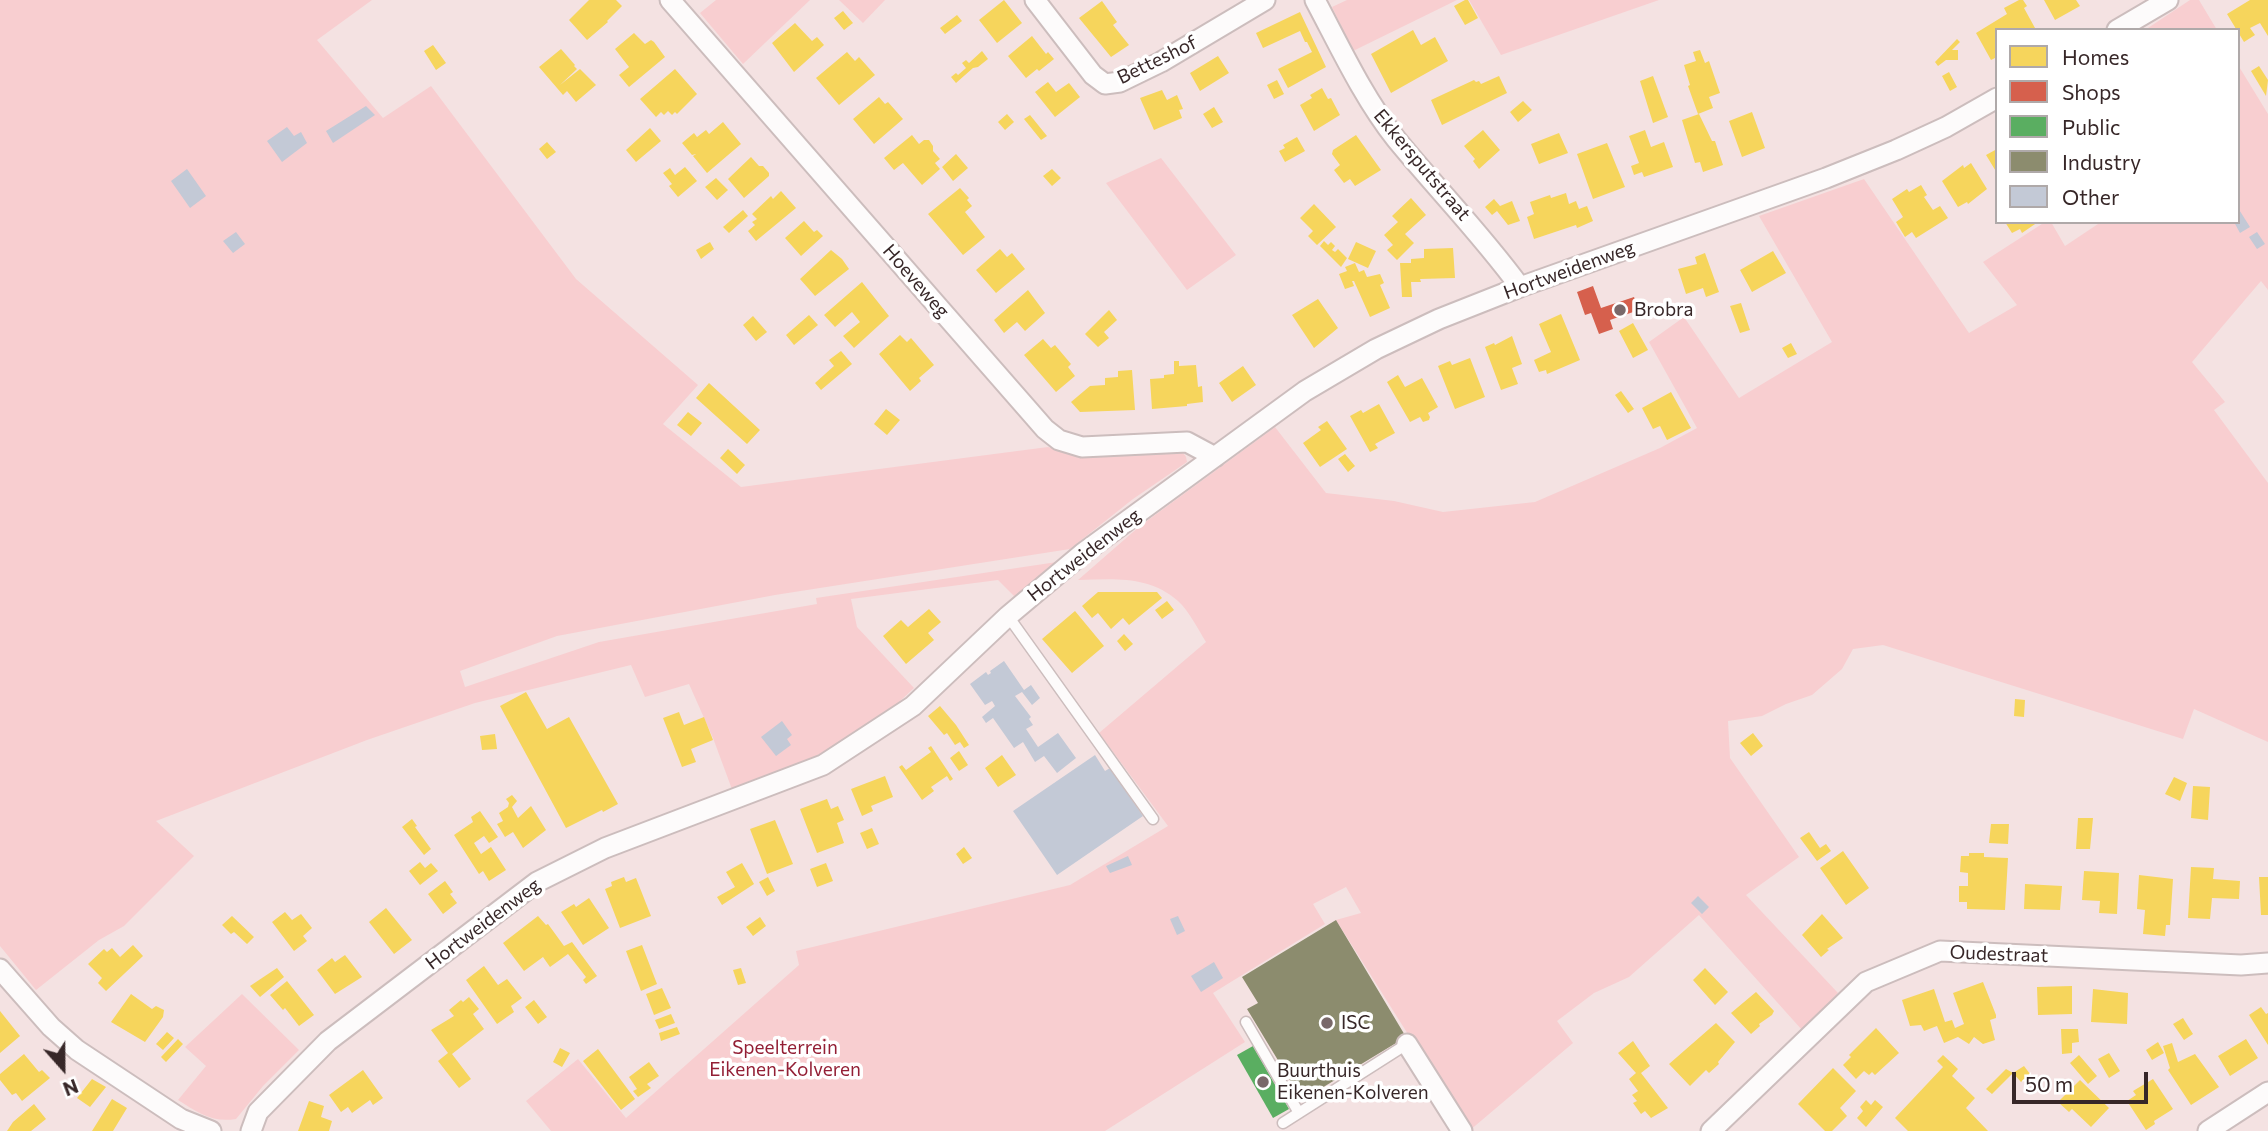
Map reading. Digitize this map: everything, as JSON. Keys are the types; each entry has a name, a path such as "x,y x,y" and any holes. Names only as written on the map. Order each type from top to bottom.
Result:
{"street":[{"name":"Hoeveweg","path":"670,0 1045,429 1059,440 1082,447 1187,442 1215,457"},
{"name":"Betteshof","path":"1035,0 1093,75 1105,84 1120,82 1161,62 1265,0"},
{"name":"Ekkersputstraat","path":"1315,0 1371,103 1396,138 1492,248 1520,287"},
{"path":"2121,28 2168,0"},
{"name":"Hortweidenweg","path":"251,1131 258,1112 328,1041 537,882 605,848 824,765 913,706 1008,617 1083,553 1305,391 1376,349 1438,319 1520,287 1896,150 1947,127 1995,100"},
{"name":"Oudestraat","path":"1711,1131 1866,982 1940,951 2241,965 2268,963"},
{"path":"0,969 51,1027 77,1050 181,1119 211,1131"},
{"path":"1407,1044 1462,1131"},
{"path":"2208,1131 2268,1092"}],"lane":[{"path":"1008,617 1153,819"},
{"path":"1246,1022 1299,1113"},
{"path":"1283,1123 1407,1044"}],"green space":[{"path":"0,0 372,0 317,40 383,118 431,86 576,279 698,385 663,424 741,487 1048,447 1069,454 1094,455 1182,451 1187,462 1133,499 1070,549 775,595 557,636 460,671 465,687 599,642 817,604 816,598 1057,562 1017,599 998,580 851,599 857,627 914,688 884,716 855,737 765,781 733,792 689,684 645,697 631,665 475,703 367,740 156,821 194,856 124,926 99,940 36,990 0,946"},
{"path":"716,0 810,0 743,64 700,13"},
{"path":"839,0 885,0 863,23"},
{"path":"1347,0 1457,0 1353,51 1332,7"},
{"path":"1469,0 1659,0 1501,55"},
{"path":"2190,0 2199,0 2216,28 2148,28"},
{"name":"Speelterrein Eikenen-Kolveren","path":"2240,68 2268,114 2268,290 2261,281 2192,362 2225,402 2214,410 2268,483 2268,742 2194,709 2183,739 1883,645 1853,649 1842,669 1812,695 1762,716 1728,721 1730,758 1799,857 1746,895 1838,993 1802,1030 1699,915 1629,977 1594,993 1557,1021 1573,1043 1469,1131 1336,920 1361,913 1346,887 1313,904 1325,924 1213,993 1245,1042 1105,1131 551,1131 526,1101 578,1059 626,1118 799,965 796,951 1070,885 1168,826 1099,733 1206,642 1182,605 1155,587 1130,580 1078,580 1140,526 1275,427 1326,493 1394,501 1443,512 1535,502 1660,448 1697,428 1649,342 1684,317 1739,398 1832,342 1759,216 1864,179 1969,333 2017,305 1983,262 2042,224 2052,224 2065,246 2098,224 2240,224"},
{"path":"1161,158 1236,255 1187,290 1106,183"},
{"path":"242,994 299,1050 263,1086 236,1119 212,1118 178,1100 206,1066 185,1047"}],"building: Homes":[{"path":"589,0 616,0 622,6 587,40 569,20"},
{"path":"1004,0 1022,23 997,43 979,20"},
{"path":"1468,0 1478,18 1465,25 1454,6"},
{"path":"2023,0 2027,6 2024,8 2035,28 1995,28 1995,58 1991,60 1976,33 2007,14 2004,8"},
{"path":"2044,0 2076,0 2080,6 2055,20"},
{"path":"2250,0 2268,0 2268,36 2260,23 2250,28 2255,35 2244,42 2240,28 2236,28 2227,14"},
{"path":"1102,1 1117,22 1113,25 1129,45 1111,57 1079,18"},
{"path":"843,11 853,23 844,30 834,18"},
{"path":"1300,12 1326,67 1288,88 1278,69 1312,52 1307,42 1300,31 1263,48 1256,33"},
{"path":"957,15 962,21 945,34 940,28"},
{"path":"795,23 812,41 817,37 824,45 794,72 772,43"},
{"path":"1413,30 1421,45 1435,37 1448,61 1391,93 1371,54"},
{"path":"634,33 645,44 651,40 654,42 665,57 629,87 619,75 629,67 615,49"},
{"path":"1032,36 1046,54 1048,52 1054,59 1026,78 1008,56"},
{"path":"1957,39 1960,42 1952,50 1958,50 1958,60 1946,60 1938,66 1935,62"},
{"path":"433,45 446,63 436,70 424,51"},
{"path":"561,49 577,69 560,85 580,69 596,85 576,102 567,91 563,95 539,67"},
{"path":"1700,50 1705,63 1709,61 1720,93 1709,97 1713,108 1698,114 1684,65 1696,61 1693,52"},
{"path":"982,51 988,59 956,83 951,77 966,68 962,63 966,60 969,63"},
{"path":"847,52 855,61 859,57 875,75 839,105 816,78"},
{"path":"1218,56 1229,73 1200,91 1190,73"},
{"path":"2259,66 2268,80 2266,96 2251,71"},
{"path":"675,69 697,94 677,114 675,112 672,115 668,111 664,115 661,112 656,117 640,99"},
{"path":"1949,72 1957,87 1950,91 1942,76"},
{"path":"1499,76 1507,93 1442,125 1431,100 1474,80 1481,84"},
{"path":"1653,76 1668,117 1653,123 1640,81"},
{"path":"1277,80 1284,94 1274,99 1267,85"},
{"path":"1048,82 1056,92 1069,83 1080,97 1055,117 1035,92"},
{"path":"1322,88 1340,115 1314,131 1300,105"},
{"path":"1162,90 1167,100 1177,95 1183,109 1179,110 1182,118 1154,130 1140,98"},
{"path":"879,97 885,104 888,102 903,119 874,144 853,119"},
{"path":"1523,101 1532,110 1518,122 1510,112"},
{"path":"1214,107 1223,122 1212,128 1203,114"},
{"path":"1752,112 1765,148 1742,157 1729,121"},
{"path":"1007,114 1014,122 1005,130 998,122"},
{"path":"1699,114 1712,141 1715,141 1723,165 1703,172 1700,162 1695,163 1682,120"},
{"path":"1030,115 1047,136 1041,140 1024,119"},
{"path":"723,122 741,144 707,173 693,156 696,154 692,155 682,143 694,133 697,137 706,130 709,134"},
{"path":"650,128 661,141 636,162 626,150"},
{"path":"1483,130 1500,150 1479,169 1473,161 1475,159 1464,146"},
{"path":"1645,130 1651,147 1664,142 1673,167 1644,177 1642,172 1634,175 1631,166 1639,163 1629,136"},
{"path":"1559,133 1568,153 1539,164 1531,144"},
{"path":"912,135 919,144 929,140 940,159 935,163 940,169 922,185 903,163 894,170 884,158"},
{"path":"1356,135 1381,170 1355,186 1350,179 1344,183 1334,170 1340,165 1332,154 1333,150"},
{"path":"1297,137 1305,151 1285,162 1279,151 1285,148 1283,145"},
{"path":"547,142 556,152 547,159 539,149"},
{"path":"1607,143 1625,187 1593,199 1577,154"},
{"path":"1995,150 1995,170 1986,155"},
{"path":"956,154 968,168 953,181 942,167"},
{"path":"751,157 759,166 763,166 769,176 744,198 728,179"},
{"path":"1971,163 1987,189 1968,204 1967,202 1958,207 1942,181 1963,165 1964,168"},
{"path":"685,167 697,181 678,197 663,173 670,168 675,175"},
{"path":"1052,169 1061,178 1052,186 1043,176"},
{"path":"716,178 728,190 717,200 705,187"},
{"path":"1921,185 1927,195 1924,197 1933,210 1940,206 1948,218 1916,238 1912,232 1905,237 1896,222 1903,217 1892,199 1907,189 1909,192"},
{"path":"960,188 972,206 965,212 985,237 963,255 928,214"},
{"path":"781,191 796,208 756,241 748,231 755,225 752,222 757,219 752,214 771,196 773,199"},
{"path":"1566,193 1569,204 1576,201 1579,209 1587,206 1593,221 1534,239 1527,217 1534,214 1530,202"},
{"path":"1411,198 1426,215 1405,234 1414,243 1397,260 1387,250 1393,245 1384,235 1398,222 1392,216"},
{"path":"1494,199 1500,206 1512,201 1520,221 1508,225 1497,211 1492,215 1485,207"},
{"path":"1314,204 1336,227 1317,245 1308,236 1313,231 1300,218"},
{"path":"743,210 748,216 729,233 723,227"},
{"path":"804,221 814,232 817,230 823,236 801,256 785,238"},
{"path":"2006,224 2035,224 2022,233 2020,229 2012,233"},
{"path":"1324,241 1328,245 1331,242 1335,246 1332,250 1335,252 1338,249 1347,258 1341,267 1320,246"},
{"path":"710,242 714,249 701,259 696,250"},
{"path":"1356,242 1376,251 1368,268 1348,259"},
{"path":"1453,248 1455,278 1420,279 1421,282 1411,282 1412,297 1402,297 1400,263 1411,263 1411,259 1424,258 1424,249"},
{"path":"1000,249 1007,257 1012,253 1025,269 996,293 976,270"},
{"path":"831,250 849,269 815,296 800,279"},
{"path":"1773,251 1786,273 1752,292 1740,270"},
{"path":"1705,253 1719,292 1706,297 1703,288 1686,294 1678,269 1697,264 1695,257"},
{"path":"1355,263 1359,272 1364,270 1367,277 1380,274 1384,283 1380,285 1390,308 1370,317 1354,281 1354,286 1345,289 1339,274 1347,271 1345,267"},
{"path":"862,282 889,316 854,348 843,336 860,322 852,312 835,327 824,315"},
{"path":"1028,290 1045,313 1025,331 1017,322 1004,333 994,320"},
{"path":"1318,299 1338,328 1314,348 1292,315"},
{"path":"1741,303 1750,330 1740,333 1730,306"},
{"path":"1109,310 1117,320 1104,332 1109,338 1098,347 1085,334"},
{"path":"1561,314 1580,360 1547,374 1546,370 1539,372 1534,360 1551,352 1539,324"},
{"path":"809,315 818,325 794,345 786,335"},
{"path":"753,316 767,332 756,341 743,325"},
{"path":"1633,323 1648,350 1633,358 1619,331"},
{"path":"900,335 907,342 911,338 934,365 919,378 921,381 910,391 879,354"},
{"path":"1512,336 1522,364 1512,368 1518,384 1501,390 1485,347"},
{"path":"1043,339 1051,348 1055,345 1071,364 1068,367 1075,376 1056,392 1024,355"},
{"path":"1791,343 1797,354 1788,358 1782,348"},
{"path":"841,351 852,364 821,390 815,383 834,366 829,360"},
{"path":"1470,358 1485,397 1455,409 1438,366 1450,361 1452,365"},
{"path":"1174,361 1179,361 1179,366 1196,365 1198,387 1202,386 1203,402 1152,409 1150,379 1174,374"},
{"path":"1243,366 1256,385 1232,402 1219,383"},
{"path":"1132,370 1135,410 1080,412 1071,402 1090,386 1105,385 1105,378 1118,377 1118,371"},
{"path":"1398,375 1405,387 1422,378 1438,407 1428,413 1429,420 1423,422 1420,417 1410,422 1387,382"},
{"path":"709,383 760,430 747,444 696,398"},
{"path":"1621,391 1634,409 1628,413 1615,395"},
{"path":"1671,392 1691,428 1667,440 1660,426 1653,429 1642,408"},
{"path":"1379,404 1395,433 1375,444 1378,448 1370,452 1350,416 1361,410 1363,413"},
{"path":"886,409 900,420 887,435 874,424"},
{"path":"688,412 702,423 691,436 677,425"},
{"path":"1327,421 1347,449 1320,467 1303,443 1321,430 1318,427"},
{"path":"728,449 745,465 737,474 720,458"},
{"path":"1345,454 1355,466 1348,472 1338,459"},
{"path":"1098,592 1157,592 1162,598 1129,625 1123,618 1111,629 1098,613 1092,618 1082,606"},
{"path":"1167,601 1174,610 1162,619 1155,610"},
{"path":"929,609 941,622 928,633 934,640 906,664 883,636 901,620 908,627"},
{"path":"1075,611 1104,646 1072,673 1042,639"},
{"path":"1124,634 1133,644 1125,651 1117,641"},
{"path":"526,692 547,729 569,717 618,804 566,828 500,706"},
{"path":"2015,699 2025,700 2024,717 2014,716"},
{"path":"940,706 969,745 964,748 960,742 955,745 947,733 944,735 928,716"},
{"path":"679,712 684,725 704,717 713,740 691,749 696,762 682,767 663,718"},
{"path":"1753,733 1763,746 1751,756 1740,743"},
{"path":"495,734 497,749 482,750 480,736"},
{"path":"931,746 953,779 950,781 947,776 931,787 934,791 922,800 899,767 902,765 906,770 931,752 928,748"},
{"path":"959,751 968,765 959,771 950,758"},
{"path":"1002,755 1016,775 998,787 985,768"},
{"path":"885,776 893,797 871,806 873,811 862,816 851,789"},
{"path":"2174,777 2187,783 2180,801 2165,794"},
{"path":"2193,786 2210,787 2208,820 2191,818"},
{"path":"512,795 517,801 512,807 518,818 531,806 546,830 523,848 513,832 505,837 497,824 503,821 499,813 508,807 506,799"},
{"path":"827,799 831,809 838,806 844,820 837,823 844,843 817,853 800,809"},
{"path":"480,811 498,837 489,843 484,836 474,843 481,854 491,847 506,870 489,881 483,871 479,874 454,835 473,822 471,817"},
{"path":"2078,818 2093,818 2090,849 2076,849"},
{"path":"412,819 431,849 424,855 402,827"},
{"path":"775,820 793,864 767,874 750,829"},
{"path":"1991,824 2009,824 2008,844 1989,843"},
{"path":"872,828 879,844 867,849 860,833"},
{"path":"1809,832 1820,848 1826,844 1831,851 1817,861 1800,838"},
{"path":"964,847 972,858 963,864 956,854"},
{"path":"1843,851 1869,888 1846,905 1820,868"},
{"path":"1969,853 2008,858 2005,910 1967,909 1967,902 1959,902 1959,886 1968,886 1968,873 1960,872 1961,856 1969,856"},
{"path":"420,862 425,868 431,863 438,871 420,885 409,871"},
{"path":"742,863 754,884 722,905 717,897 735,887 726,872"},
{"path":"826,863 833,881 817,887 810,869"},
{"path":"2191,867 2214,868 2213,879 2240,881 2239,899 2212,898 2210,919 2188,918"},
{"path":"2084,871 2119,873 2117,914 2099,913 2100,901 2082,900"},
{"path":"2139,875 2173,879 2170,925 2166,925 2165,936 2143,934 2145,910 2137,909"},
{"path":"624,877 626,882 636,878 651,916 620,928 605,889 612,886 611,882"},
{"path":"768,877 775,891 767,896 759,882"},
{"path":"2259,877 2268,877 2268,915 2261,915"},
{"path":"445,881 457,903 443,914 428,894"},
{"path":"2025,884 2062,886 2060,910 2024,909"},
{"path":"589,898 609,928 583,945 561,912 574,904 576,907"},
{"path":"386,908 412,940 394,954 369,922"},
{"path":"285,912 292,920 301,914 312,928 303,936 307,941 294,951 272,922"},
{"path":"1822,914 1843,938 1827,949 1829,950 1821,957 1802,935"},
{"path":"232,916 254,937 247,944 222,925"},
{"path":"538,916 548,924 564,946 572,942 597,976 586,984 583,980 586,977 568,954 550,967 543,957 524,971 503,943"},
{"path":"760,917 766,926 753,936 746,927"},
{"path":"133,945 143,956 106,991 98,983 102,978 88,964 104,949 107,952 112,948 120,957"},
{"path":"642,945 657,984 641,991 626,951"},
{"path":"345,955 362,977 335,994 317,970 332,958 335,962"},
{"path":"484,966 498,985 507,979 522,998 511,1006 514,1012 497,1024 466,980"},
{"path":"277,968 284,977 260,997 250,986"},
{"path":"741,968 746,983 738,985 733,970"},
{"path":"1705,968 1728,992 1715,1005 1693,980"},
{"path":"287,981 314,1015 299,1026 270,995"},
{"path":"1983,982 1996,1015 1996,1018 1990,1020 1995,1040 1983,1044 1974,1037 1969,1044 1958,1037 1944,1043 1937,1026 1924,1031 1921,1025 1910,1026 1902,1000 1934,989 1945,1022 1952,1020 1955,1028 1964,1024 1953,993"},
{"path":"2072,986 2072,1014 2038,1015 2037,987"},
{"path":"662,988 671,1008 654,1015 646,994"},
{"path":"2093,989 2128,993 2127,1024 2091,1022"},
{"path":"1756,992 1774,1011 1751,1034 1731,1013"},
{"path":"131,994 152,1009 156,1006 164,1010 163,1017 145,1042 111,1022"},
{"path":"469,997 479,1009 473,1014 484,1029 452,1054 471,1079 459,1088 438,1061 448,1053 431,1030 454,1016 449,1010"},
{"path":"534,1000 547,1017 538,1024 525,1007"},
{"path":"2261,1007 2268,1013 2268,1045 2249,1015"},
{"path":"0,1011 20,1036 0,1053"},
{"path":"671,1014 675,1023 659,1029 655,1020"},
{"path":"2183,1018 2193,1034 2184,1040 2173,1024"},
{"path":"1716,1023 1735,1042 1719,1064 1709,1073 1706,1070 1690,1086 1669,1064"},
{"path":"677,1027 680,1034 661,1041 659,1033"},
{"path":"1876,1028 1899,1053 1875,1075 1864,1071 1856,1079 1843,1065 1851,1057 1849,1055"},
{"path":"2061,1029 2078,1029 2079,1042 2072,1043 2072,1053 2062,1054"},
{"path":"167,1032 174,1038 163,1050 156,1044"},
{"path":"178,1039 183,1044 166,1062 161,1057"},
{"path":"2246,1039 2258,1058 2230,1076 2218,1056"},
{"path":"1633,1041 1650,1066 1641,1073 1668,1108 1651,1118 1645,1111 1641,1114 1633,1103 1637,1101 1632,1095 1638,1091 1629,1079 1636,1073 1618,1053"},
{"path":"2158,1042 2164,1053 2152,1060 2146,1050"},
{"path":"2172,1043 2178,1062 2195,1054 2219,1087 2191,1105 2168,1070 2170,1068 2163,1046"},
{"path":"560,1048 570,1053 562,1067 553,1062"},
{"path":"598,1049 635,1099 621,1110 583,1061"},
{"path":"2109,1053 2120,1071 2109,1078 2098,1059"},
{"path":"24,1054 39,1072 42,1070 50,1078 22,1101 16,1093 12,1095 0,1080 0,1074"},
{"path":"1943,1055 1958,1069 1952,1076 1975,1098 1966,1108 1988,1131 1908,1131 1895,1118 1943,1067 1937,1061"},
{"path":"2079,1055 2097,1076 2088,1084 2070,1063"},
{"path":"649,1062 659,1076 647,1084 651,1088 638,1097 633,1091 637,1089 629,1077"},
{"path":"2024,1066 2030,1074 2021,1082 2013,1073"},
{"path":"1833,1068 1856,1091 1840,1108 1847,1116 1832,1131 1825,1131 1798,1104"},
{"path":"2006,1069 2013,1073 1992,1094 1986,1089"},
{"path":"363,1070 383,1098 373,1105 370,1100 352,1113 348,1107 341,1112 329,1095"},
{"path":"92,1079 106,1087 90,1107 77,1098"},
{"path":"2153,1079 2173,1109 2154,1121 2155,1124 2146,1130 2127,1101 2136,1095 2133,1091"},
{"path":"2080,1080 2109,1108 2091,1127 2072,1109 2069,1112 2058,1102"},
{"path":"112,1099 127,1108 113,1131 92,1131"},
{"path":"1866,1100 1871,1105 1875,1100 1883,1107 1866,1127 1857,1118 1863,1111 1860,1107"},
{"path":"309,1101 324,1106 321,1117 332,1121 329,1131 298,1131"},
{"path":"34,1104 46,1119 31,1131 7,1131 13,1122"}],"building: Shops":[{"path":"1593,286 1601,308 1634,297 1639,310 1610,320 1613,329 1599,334 1591,313 1585,315 1577,292"}],"building: Public":[{"name":"Buurthuis Eikenen-Kolveren","path":"1253,1046 1289,1109 1273,1118 1237,1055"}],"building: Industry":[{"name":"ISC","path":"1336,920 1406,1037 1302,1100 1247,1009 1258,1003 1242,977"}],"building: Other":[{"path":"366,106 375,115 333,143 326,131"},
{"path":"287,127 294,136 301,132 307,143 282,162 267,141"},
{"path":"187,169 206,196 190,208 171,181"},
{"path":"2240,211 2250,227 2240,233 2235,224 2240,224"},
{"path":"236,232 245,244 233,253 223,241"},
{"path":"2257,232 2265,244 2257,249 2249,237"},
{"path":"1004,661 1024,690 1031,685 1040,698 1032,705 1022,692 1015,696 1031,717 1029,719 1033,725 1026,729 1038,747 1058,733 1076,758 1057,773 1044,756 1035,762 1023,742 1014,748 993,718 986,723 982,717 995,706 992,701 985,705 970,684 986,672 988,675 991,673 990,671"},
{"path":"782,721 792,735 787,739 791,745 776,756 761,737"},
{"path":"1095,755 1105,771 1110,768 1143,816 1057,875 1013,811"},
{"path":"1128,856 1132,865 1110,873 1106,866"},
{"path":"1698,896 1709,907 1702,914 1691,903"},
{"path":"1178,916 1185,931 1177,935 1170,919"},
{"path":"1214,962 1223,978 1201,992 1191,976"}],"place":[{"name":"Brobra","path":"1620,310"},
{"name":"ISC","path":"1327,1023"},
{"name":"Buurthuis Eikenen-Kolveren","path":"1263,1082"}]}
